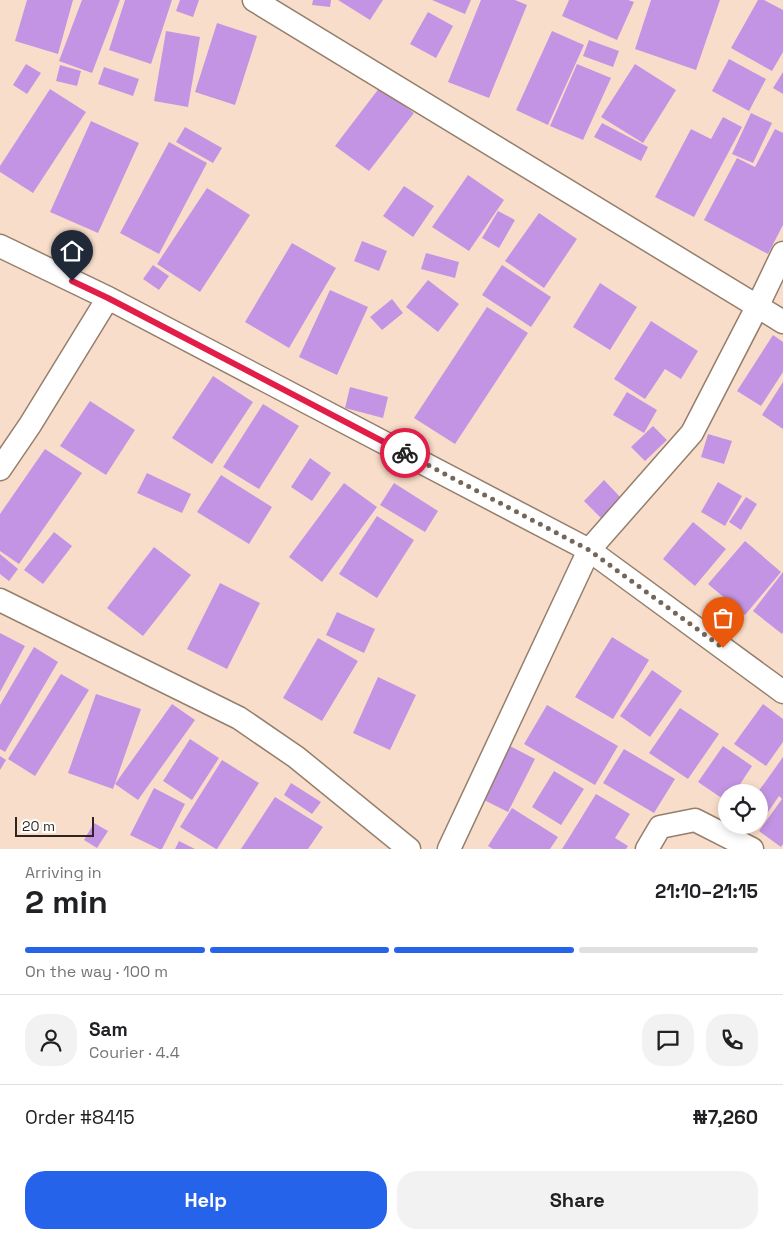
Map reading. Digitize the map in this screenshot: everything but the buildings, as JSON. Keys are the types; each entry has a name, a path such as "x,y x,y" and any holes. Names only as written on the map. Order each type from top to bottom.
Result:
{"street":[{"path":"254,0 758,305 783,322"},
{"path":"0,246 108,298 589,550 783,692"},
{"path":"449,849 589,550 692,433 783,253"},
{"path":"0,469 30,425 108,298"},
{"path":"0,600 240,718 296,757 410,849"},
{"path":"647,849 660,827 695,820 752,849"}],"way so far":[{"path":"405,453 589,550 723,648"}],"route":[{"path":"72,281 405,453"}]}
